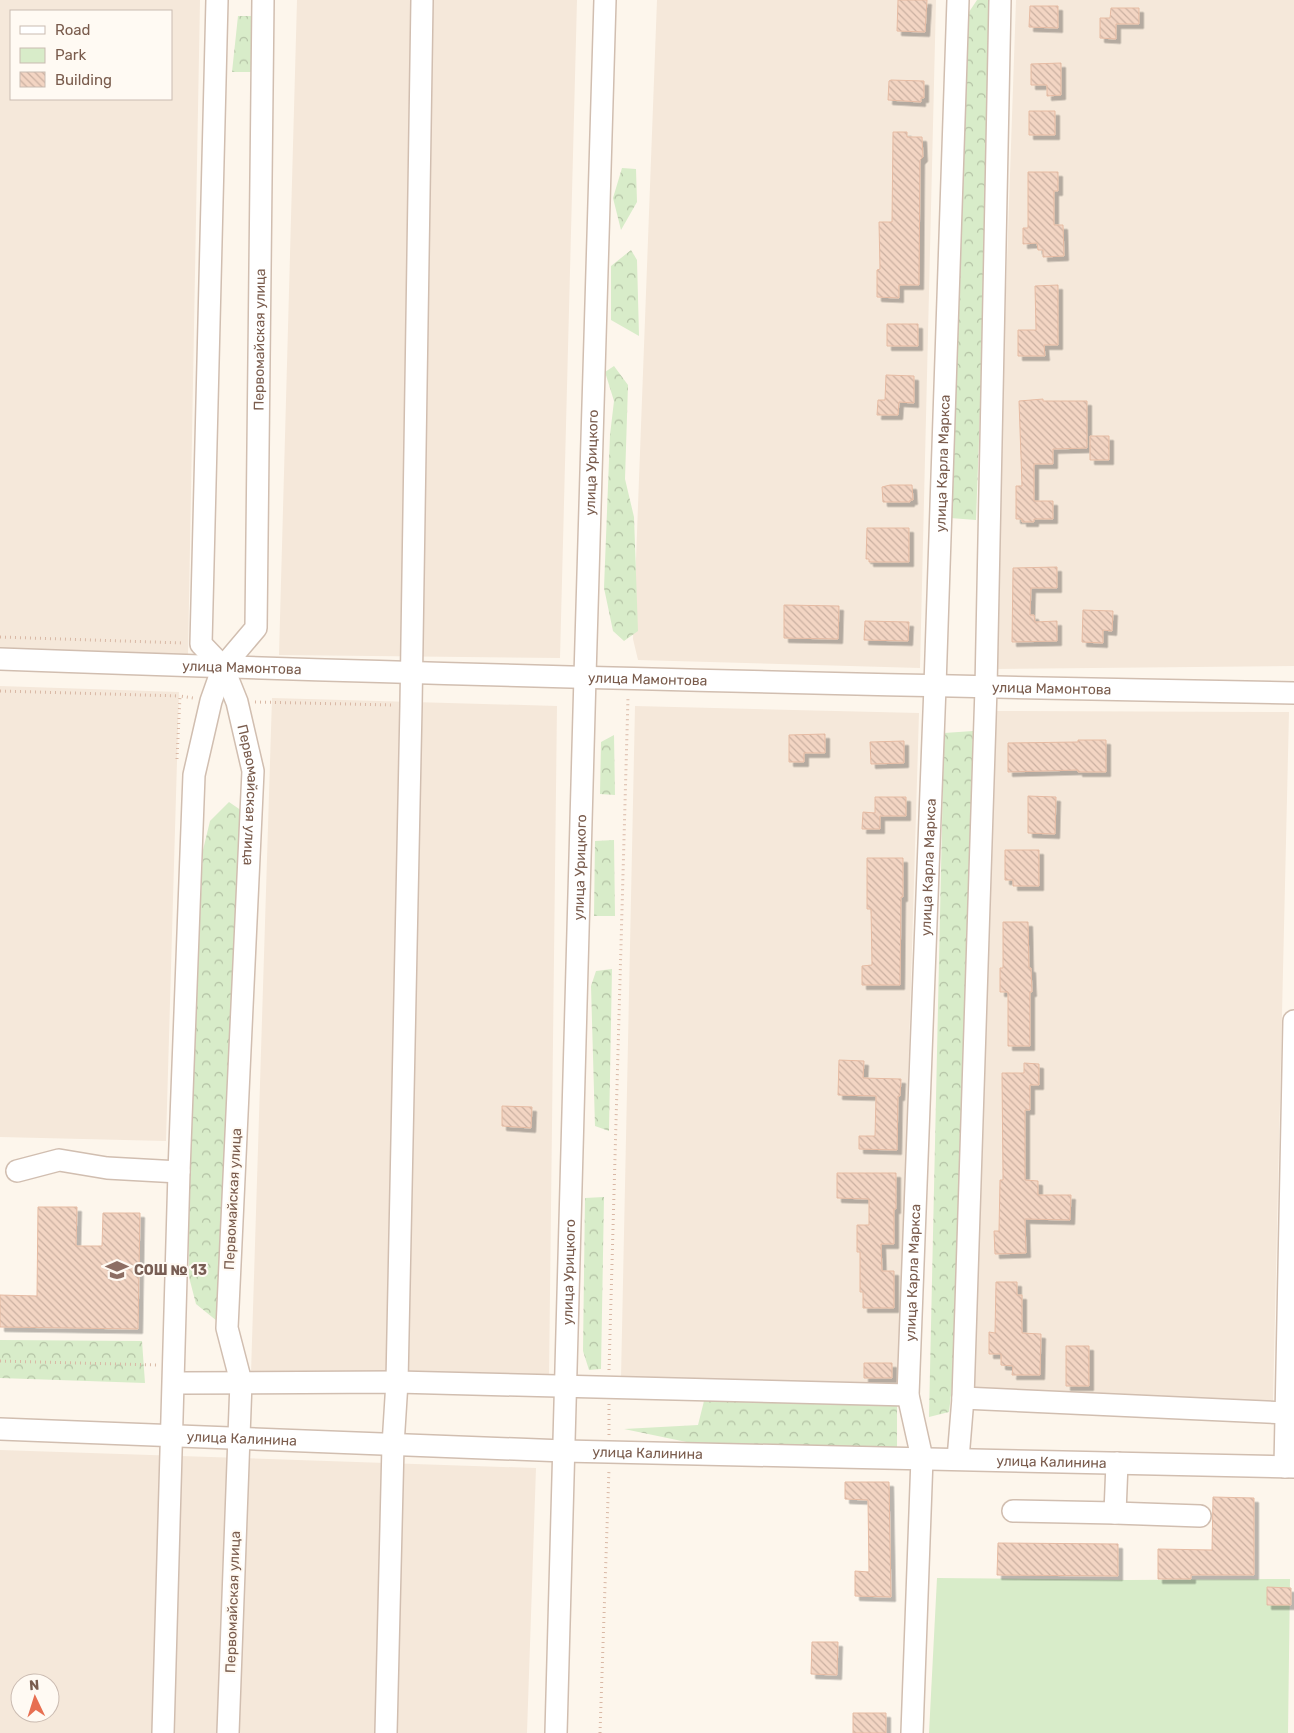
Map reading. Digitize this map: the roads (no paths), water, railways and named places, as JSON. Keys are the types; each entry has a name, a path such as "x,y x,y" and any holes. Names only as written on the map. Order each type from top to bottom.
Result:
{"street":[{"name":"Первомайская улица","path":"217,0 201,644 223,667 237,702 253,771 227,1328 241,1382 228,1733"},
{"name":"Первомайская улица","path":"163,1733 170,1436 194,775 211,701 223,667 256,628 263,0"},
{"path":"386,1733 393,1445 397,1382 422,0"},
{"name":"улица Урицкого","path":"556,1733 605,0"},
{"name":"улица Карла Маркса","path":"912,1733 922,1458 908,1394 936,686 958,0"},
{"path":"958,1459 963,1398 986,688 1000,0"},
{"name":"улица Мамонтова","path":"0,659 986,688 1294,693"},
{"path":"1290,1467 1287,1412 1294,1021"},
{"path":"17,1171 59,1160 107,1168 179,1172"},
{"path":"180,1383 397,1382 908,1394"},
{"path":"963,1398 1287,1412"},
{"name":"улица Калинина","path":"0,1429 564,1451 1290,1467"},
{"path":"1115,1513 1117,1463"},
{"path":"1013,1511 1200,1516"}],"place":[{"name":"СОШ № 13","path":"117,1270"}]}
